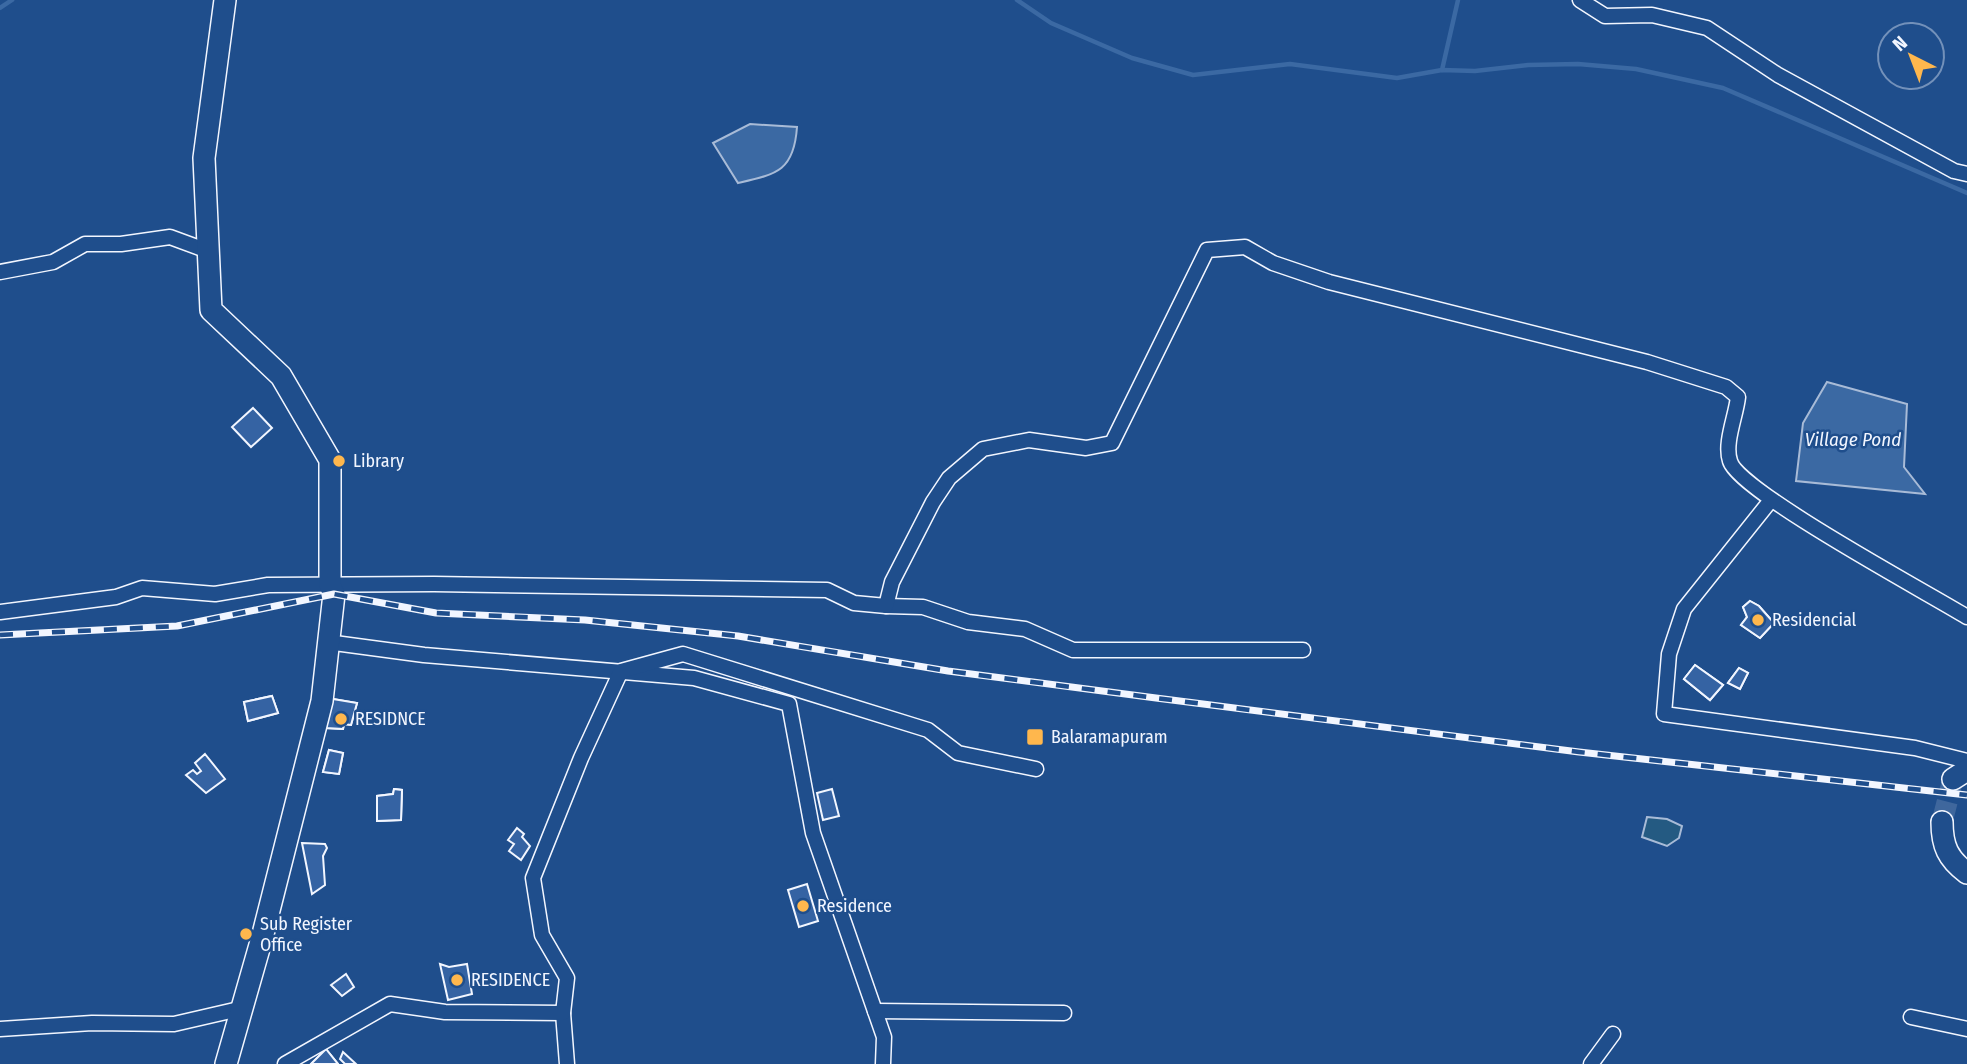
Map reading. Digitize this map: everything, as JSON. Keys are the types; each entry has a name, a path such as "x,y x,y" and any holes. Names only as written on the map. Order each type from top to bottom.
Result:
{"main road":[{"path":"225,0 204,158 211,310 281,376 330,460 330,585 334,594 322,701 226,1064"},
{"path":"1942,822 1945,850 1951,862 1967,873"}],"street":[{"path":"1580,0 1605,16 1652,15 1707,28 1778,75 1871,128 1954,171 1967,174"},
{"path":"0,272 53,262 86,244 170,237 208,251"},
{"path":"886,606 892,582 948,478 983,449 1030,440 1086,448 1112,443 1207,250 1245,247 1273,263 1329,282 1647,362 1726,387 1738,397 1730,462 1739,475 1771,500 1967,617"},
{"path":"1771,500 1684,609 1669,654 1664,714 1915,748 1967,761"},
{"path":"0,612 116,597 142,588 215,594 268,586 434,584 827,590 853,603 923,607 968,622 1025,629 1073,649 1303,650"},
{"path":"327,642 424,655 694,678 789,704 813,833 884,1037 883,1064"},
{"path":"567,1064 563,1013 567,978 542,935 533,878 581,758 621,671 683,654 928,730 958,753 1036,769"},
{"path":"285,1064 390,1004 444,1012 563,1013"},
{"path":"0,1030 92,1023 174,1024 239,1009"},
{"path":"875,1011 1064,1013"},
{"path":"1911,1017 1967,1030"},
{"path":"1591,1064 1613,1034"}],"shaded area":[{"path":"1647,817 1667,819 1682,826 1679,838 1667,846 1642,837"}],"water":[{"path":"750,124 797,127 795,142 792,153 781,168 763,177 738,183 713,143"},
{"name":"Village Pond","path":"1827,382 1907,404 1904,467 1925,494 1796,481 1803,423"}],"building":[{"path":"253,408 272,428 251,447 232,427"},
{"name":"Residencial","path":"1750,601 1759,606 1774,623 1760,638 1741,625 1747,617 1743,607"},
{"name":"Residencial","path":"1750,601 1759,606 1774,623 1760,638 1741,625 1747,617 1743,607"},
{"path":"1695,665 1723,685 1710,700 1684,679"},
{"path":"1695,665 1723,685 1710,700 1684,679"},
{"path":"1739,668 1748,673 1740,689 1728,683"},
{"path":"1739,668 1748,673 1740,689 1728,683"},
{"path":"272,696 278,713 248,721 244,702"},
{"path":"272,696 278,713 248,721 244,702"},
{"name":"RESIDNCE","path":"333,699 357,703 351,725 344,724 343,729 326,728"},
{"name":"RESIDNCE","path":"333,699 357,703 351,725 344,724 343,729 326,728"},
{"path":"329,750 343,753 339,774 323,772"},
{"path":"329,750 343,753 339,774 323,772"},
{"path":"205,754 225,779 206,793 186,775 193,770 197,774 201,771 195,763"},
{"path":"394,789 402,790 401,820 377,821 377,796 393,794"},
{"path":"394,789 402,790 401,820 377,821 377,796 393,794"},
{"path":"832,789 839,816 823,820 817,793"},
{"path":"517,828 524,834 522,837 530,846 521,860 509,851 514,844 508,840"},
{"path":"302,843 325,844 327,848 323,856 325,885 312,894"},
{"name":"Residence","path":"807,884 818,921 799,927 788,890"},
{"name":"RESIDENCE","path":"440,964 449,967 467,964 472,994 448,1000"},
{"path":"346,974 354,987 342,996 331,985"},
{"path":"326,1049 338,1064 311,1064"},
{"path":"326,1049 338,1064 311,1064"},
{"path":"343,1052 356,1064 345,1064 340,1059"}],"waterway":[{"path":"0,8 12,0"},
{"path":"1017,0 1051,23 1132,58 1193,75 1290,64 1397,78 1442,70 1475,71 1528,65 1578,64 1636,69 1723,88 1967,193"},
{"path":"1442,70 1458,0"}],"tunnel":[{"path":"1942,822 1953,779"}],"railway":[{"path":"0,635 177,626 334,594 436,613 585,620 738,636 948,671 1156,698 1579,752 1967,795"}],"place":[{"name":"Library","path":"339,461"},
{"name":"Residencial","path":"1758,620"},
{"name":"RESIDNCE","path":"341,719"},
{"name":"Balaramapuram","path":"1035,737"},
{"name":"Residence","path":"803,906"},
{"name":"Sub Register Office","path":"246,934"},
{"name":"RESIDENCE","path":"457,980"}]}
